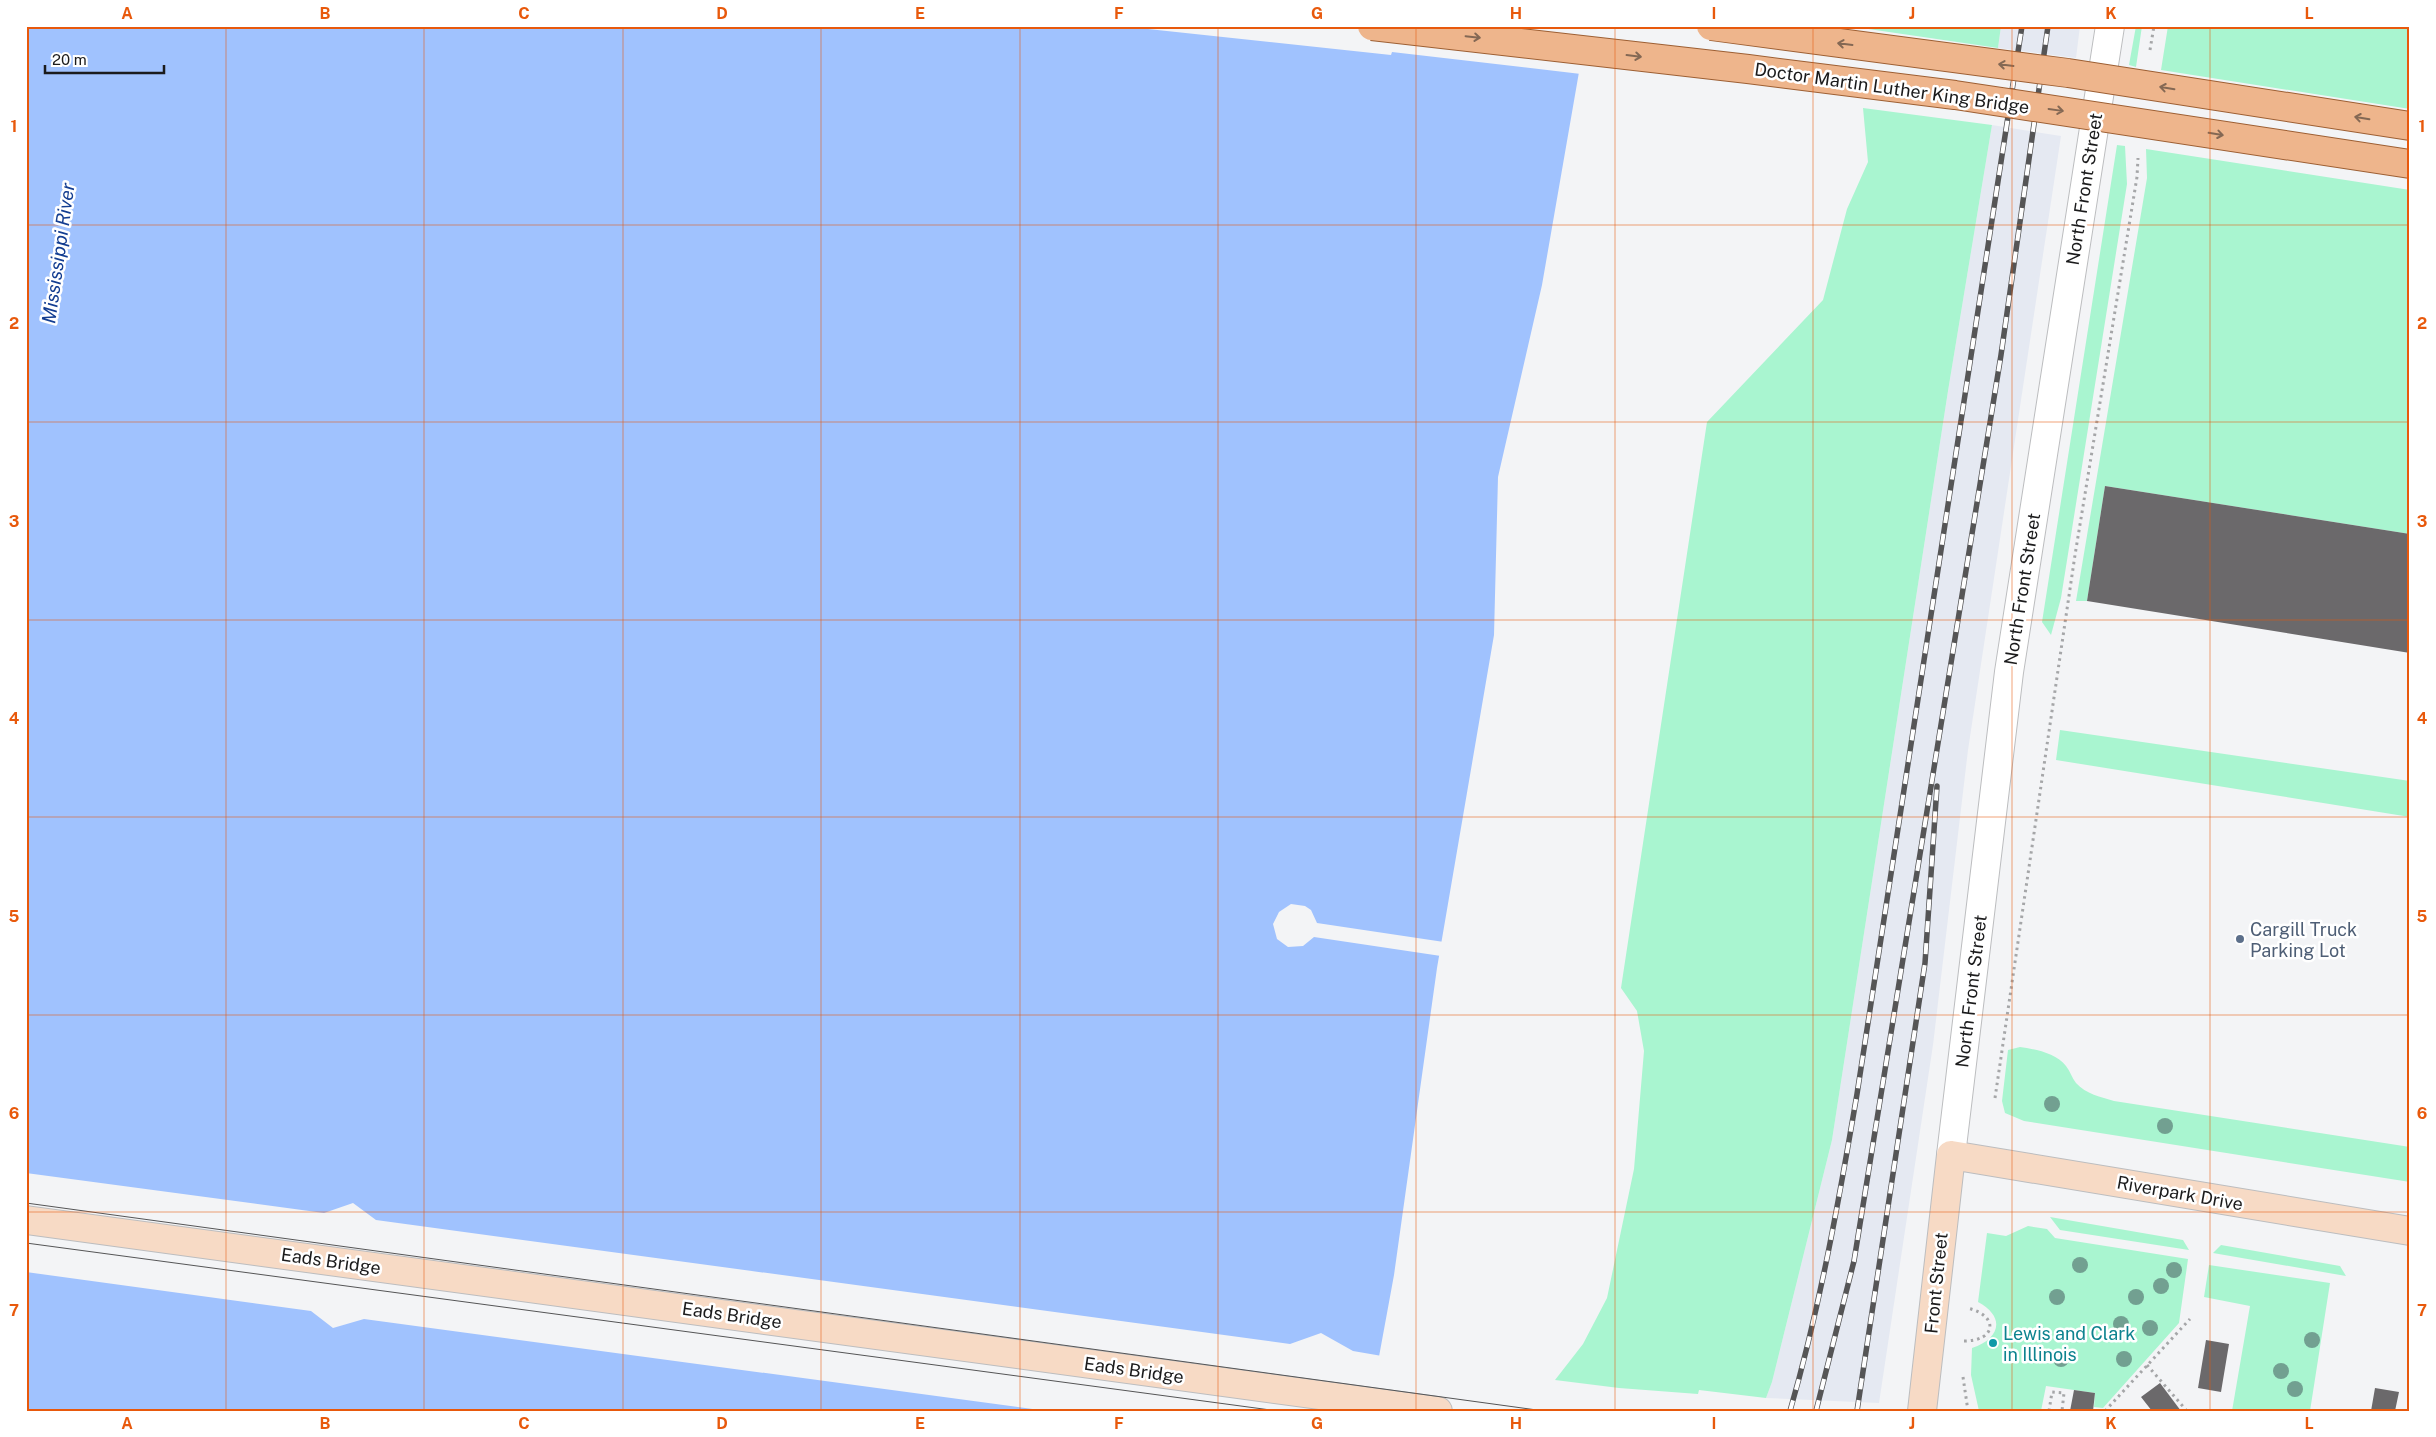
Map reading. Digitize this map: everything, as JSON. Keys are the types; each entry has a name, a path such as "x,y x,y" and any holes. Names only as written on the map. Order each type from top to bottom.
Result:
{"main road":[{"name":"Doctor Martin Luther King Bridge","path":"1372,26 1955,95 2410,164"},
{"name":"Doctor Martin Luther King Bridge","path":"1711,26 2068,73 2410,126"},
{"name":"Riverpark Drive","path":"1951,1154 2410,1231"},
{"name":"Front Street","path":"1922,1411 1951,1154"},
{"name":"Eads Bridge","path":"26,1220 1438,1411"}],"street":[{"name":"North Front Street","path":"1951,1154 2009,672 2110,26"}],"path":[{"path":"2149,55 2154,26"},
{"path":"1994,1108 2075,555 2137,177 2138,150"},
{"path":"1963,1341 1982,1339 1988,1334 1989,1325 1987,1317 1982,1312 1967,1308"},
{"path":"2105,1411 2190,1319"},
{"path":"2148,1365 2187,1411"},
{"path":"2049,1411 2052,1392 2064,1393 2062,1411"}],"shaded area":[{"path":"2001,26 2080,26 2076,58 1998,48"},
{"path":"1992,125 2061,136 1968,750 1933,1045 1879,1403 1766,1398 1772,1382 1832,1140 1948,391"}],"green space":[{"path":"1848,26 2001,26 1998,48"},
{"path":"2136,26 2142,26 2136,67 2129,65"},
{"path":"2168,26 2410,26 2410,109 2161,70"},
{"path":"1863,108 1992,125 1948,391 1832,1140 1772,1382 1766,1398 1699,1390 1698,1394 1619,1388 1555,1380 1583,1344 1607,1298 1634,1169 1644,1051 1637,1011 1621,988 1707,422 1823,300 1847,209 1868,162"},
{"path":"2117,145 2125,146 2127,184 2061,598 2051,635 2042,622"},
{"path":"2146,149 2410,190 2410,534 2105,486 2087,601 2076,601 2147,178"},
{"path":"2060,730 2410,781 2410,817 2056,760"},
{"path":"2020,1047 2039,1050 2057,1058 2066,1066 2080,1087 2094,1095 2114,1101 2410,1147 2410,1182 2024,1121 2005,1113 2002,1101 2008,1050"},
{"path":"2050,1217 2183,1240 2189,1250 2060,1230"},
{"path":"2028,1226 2047,1229 2055,1238 2188,1259 2179,1323 2103,1408 2094,1407 2095,1393 2046,1386 2041,1411 1979,1411 1971,1375 1972,1348 1989,1339 1996,1327 1993,1314 1978,1302 1987,1233 2006,1236"},
{"path":"2221,1245 2340,1266 2346,1276 2213,1253"},
{"path":"2209,1265 2330,1283 2310,1411 2232,1411 2250,1306 2204,1297"}],"water":[{"name":"Mississippi River","path":"26,26 1587,26 1542,285 1498,477 1494,635 1437,968 1394,1275 1369,1411 26,1411"}],"pier":[{"path":"1120,26 1590,26 1581,74 1392,52 1391,55"},
{"path":"1291,904 1305,906 1311,910 1317,923 1444,942 1441,956 1314,937 1303,946 1288,947 1277,939 1273,924 1279,912"},
{"path":"26,1173 324,1213 353,1203 376,1220 1290,1344 1321,1333 1353,1351 1382,1356 1371,1411 1047,1411 364,1319 333,1328 311,1311 26,1272"}],"building":[{"path":"2105,486 2410,534 2410,653 2087,601"},
{"path":"2206,1340 2229,1344 2221,1392 2198,1388"},
{"path":"2160,1383 2181,1411 2152,1411 2141,1397"},
{"path":"2375,1388 2399,1392 2395,1411 2371,1411"},
{"path":"2074,1390 2095,1393 2093,1411 2070,1411"}],"tram line":[{"path":"26,1203 1544,1411"},
{"path":"26,1243 1278,1411"}],"railway":[{"path":"1790,1411 1820,1293 1857,1094 2022,26"},
{"path":"1816,1411 1854,1261 2001,355 2048,26"},
{"path":"1857,1411 1925,963 1937,786"}],"place":[{"name":"Cargill Truck Parking Lot","path":"2240,939"},
{"name":"Lewis and Clark in Illinois","path":"1993,1343"}]}
